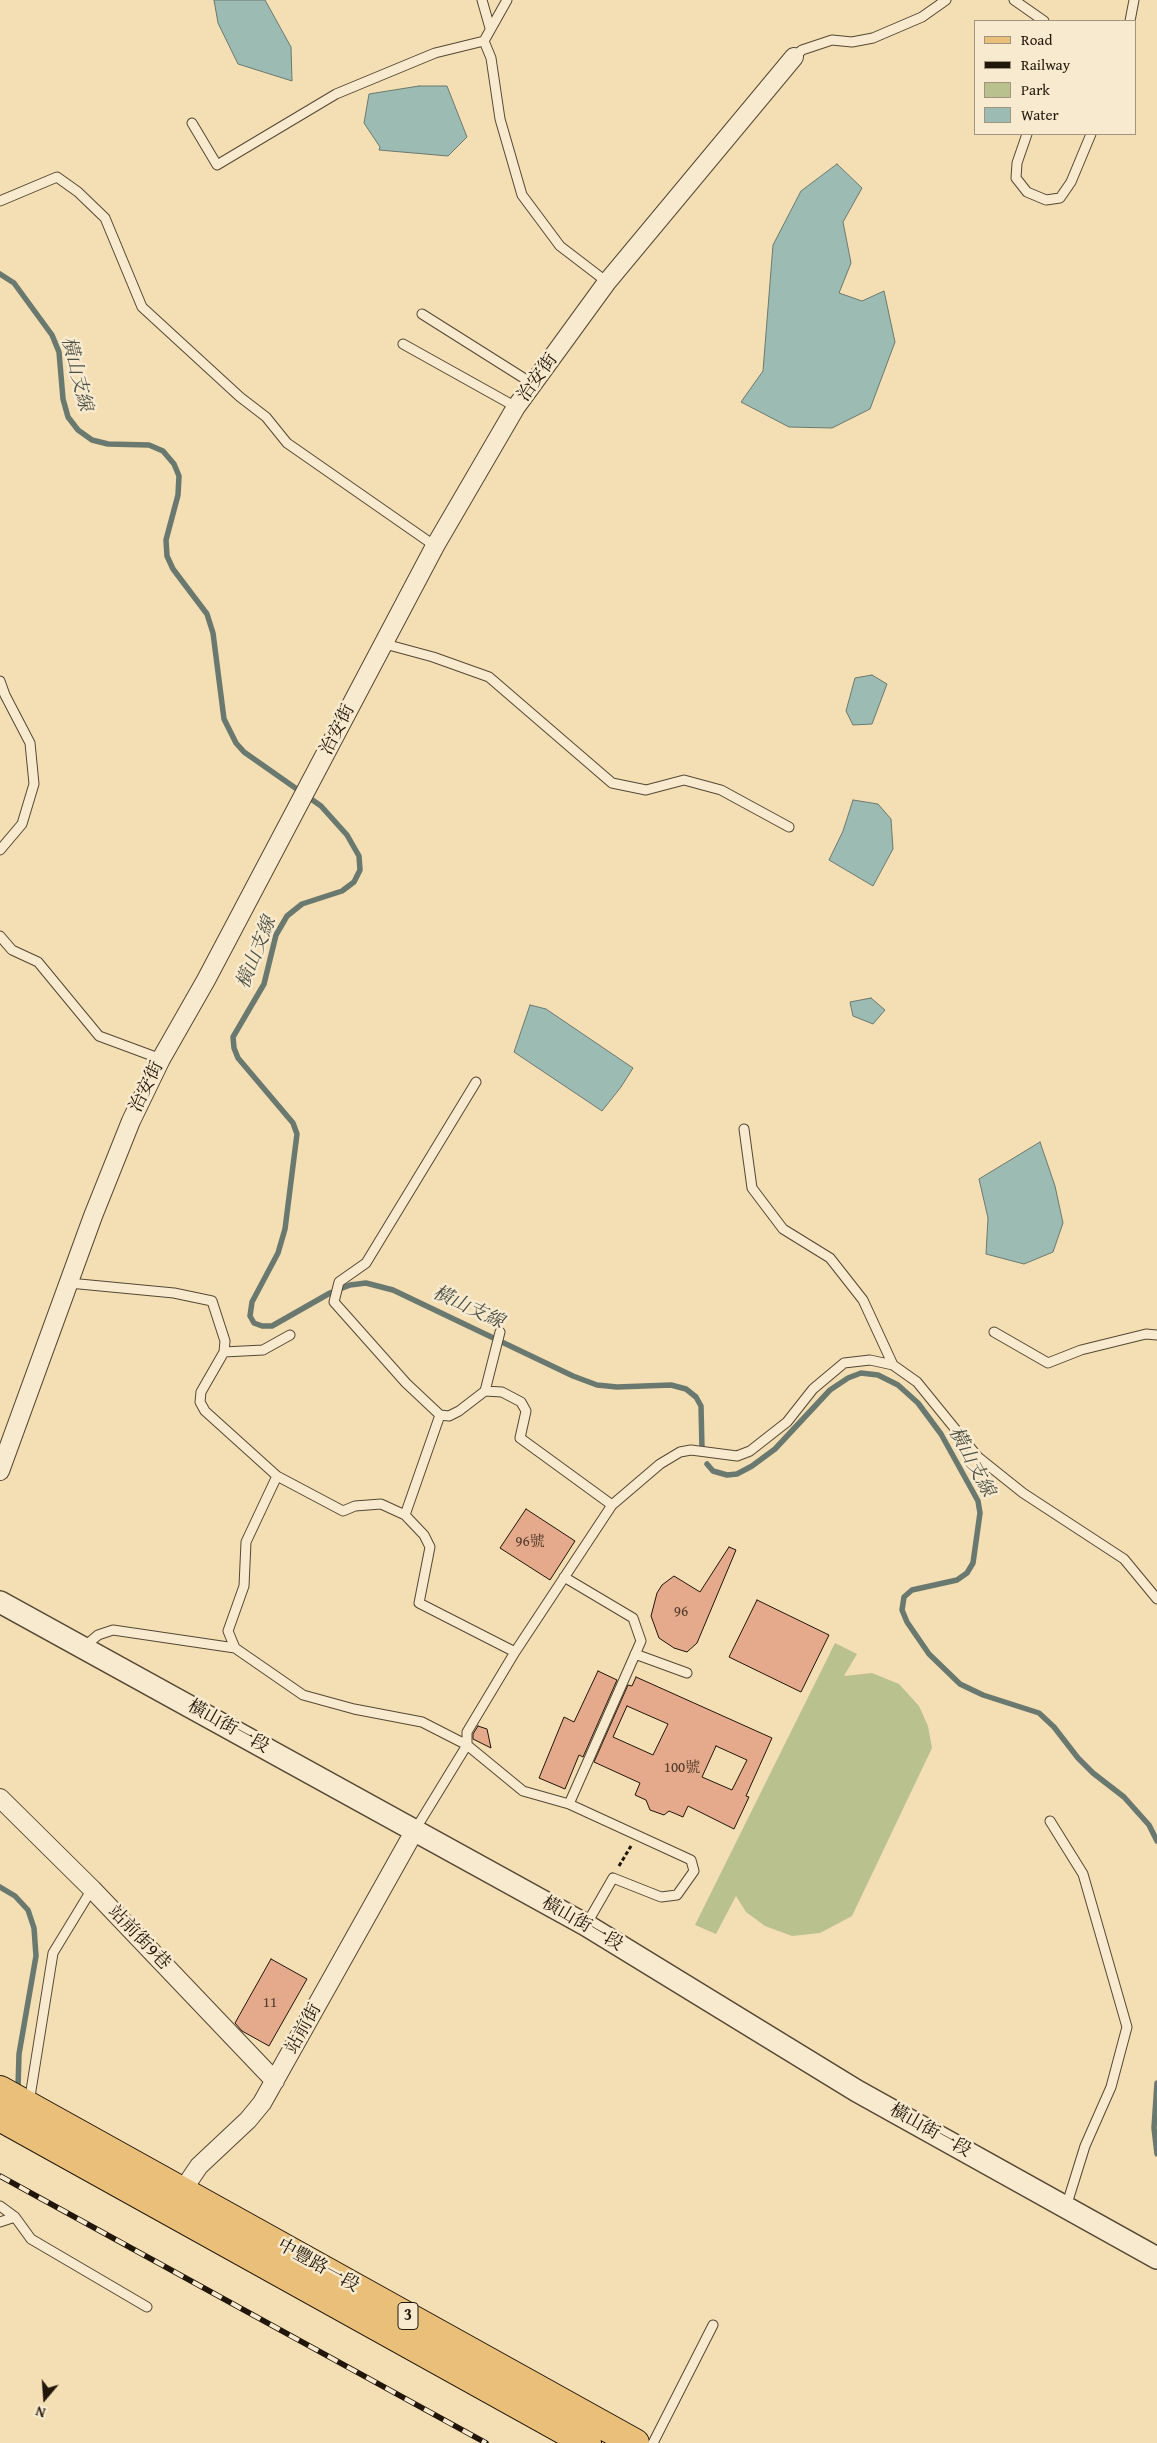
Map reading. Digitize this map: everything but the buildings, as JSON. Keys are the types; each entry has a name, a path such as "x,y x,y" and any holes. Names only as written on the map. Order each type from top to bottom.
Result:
{"main road":[{"name":"中豐路一段","path":"0,2090 29,2106 175,2201 587,2443"},
{"name":"中豐路一段","path":"0,2117 175,2201 635,2443"}],"street":[{"name":"治安街","path":"0,1471 93,1216 131,1121 161,1059 206,980 385,644 435,546 516,407 607,282 794,57"},
{"name":"橫山街一段","path":"0,1602 586,1925 857,2090 1157,2258"},
{"name":"站前街9巷","path":"0,1798 92,1889 275,2081"},
{"name":"站前街","path":"175,2201 199,2166 248,2120 275,2081 415,1830"}],"lane":[{"path":"482,0 490,28"},
{"path":"507,0 484,41 491,58 500,119 522,195 560,246 607,282"},
{"path":"794,57 802,50 832,40 852,42 873,38 922,17 946,0"},
{"path":"1014,0 1043,20"},
{"path":"1130,20 1134,0"},
{"path":"192,123 217,165 336,94 436,53 484,41"},
{"path":"1027,135 1017,163 1016,178 1027,192 1046,200 1060,198 1071,182 1091,135"},
{"path":"0,201 57,177 78,192 105,218 142,307 266,418 287,443 435,546"},
{"path":"422,314 533,384"},
{"path":"403,344 516,407"},
{"path":"385,644 433,657 489,677 612,783 646,790 684,780 721,790 789,827"},
{"path":"0,682 4,695 30,744 34,784 22,824 0,850"},
{"path":"0,936 12,950 38,962 98,1036 161,1059"},
{"path":"476,1082 366,1263 339,1282 334,1302 406,1383 440,1415 449,1416 459,1411 485,1391 500,1332"},
{"path":"744,1129 752,1188 783,1229 830,1258 863,1300 893,1365"},
{"path":"69,1283 174,1294 212,1301 225,1341 224,1352 201,1392 200,1402 205,1412 278,1476 343,1511 355,1506 381,1504 405,1515 424,1535 430,1546 419,1603 515,1652"},
{"path":"994,1332 1048,1363 1081,1350 1146,1334 1157,1334"},
{"path":"224,1352 263,1350 290,1335"},
{"path":"415,1830 467,1745 467,1732 515,1652 612,1505 660,1464 680,1452 691,1450 737,1456 750,1451 787,1422 814,1389 844,1364 870,1360 893,1365 917,1382 978,1457 1023,1493 1124,1559 1157,1599"},
{"path":"485,1391 502,1392 521,1402 526,1411 520,1438 612,1505"},
{"path":"405,1515 440,1415"},
{"path":"235,1648 228,1631 244,1586 246,1542 278,1476"},
{"path":"564,1577 633,1618 641,1641 569,1804"},
{"path":"83,1647 98,1635 113,1630 235,1648 303,1695 354,1709 422,1722 467,1745 523,1791 569,1804 691,1860 694,1871 677,1895 660,1897 613,1878 586,1925"},
{"path":"635,1654 687,1673"},
{"path":"1050,1821 1083,1874 1127,2027 1111,2087 1085,2146 1066,2207"},
{"path":"29,2106 53,1953 92,1889"},
{"path":"0,2206 14,2216 31,2239 147,2306"},
{"path":"0,2222 14,2216"},
{"path":"653,2443 714,2325"}],"path":[{"path":"613,1878 637,1835"}],"green space":[{"path":"835,1643 857,1654 844,1676 872,1673 899,1684 919,1706 928,1726 932,1748 852,1916 820,1933 792,1936 765,1926 746,1912 736,1896 716,1934 695,1925"}],"water":[{"path":"214,0 265,0 291,47 292,81 238,64 218,23"},
{"path":"419,86 447,86 467,137 448,156 379,150 380,147 364,123 369,94"},
{"path":"837,164 862,188 843,222 851,263 839,293 862,301 884,291 895,342 870,409 832,428 789,427 741,402 763,371 773,245 801,191"},
{"path":"872,675 887,684 872,724 853,725 846,711 855,678"},
{"path":"853,800 878,804 891,819 893,849 873,886 829,860 843,831"},
{"path":"871,998 885,1010 873,1024 853,1016 850,1002"},
{"path":"530,1005 546,1009 633,1068 602,1111 514,1052"},
{"path":"1040,1142 1055,1186 1063,1223 1053,1252 1024,1264 986,1254 988,1218 979,1179"}],"waterway":[{"name":"橫山支線","path":"0,274 14,283 52,335 59,352 63,399 68,417 78,430 92,440 108,444 149,445 163,451 174,464 179,476 178,495 166,540 167,556 173,569 207,614 213,633 224,719 236,743 244,752 321,806 347,835 359,856 360,870 354,882 342,891 302,904 287,916 276,935 264,984 233,1037 234,1048 238,1058 293,1123 297,1134 285,1229 278,1253 252,1302 250,1316 254,1323 262,1326 272,1326 330,1293 350,1285 366,1283 393,1290 573,1376 597,1385 617,1387 671,1385 686,1389 696,1397 701,1406 702,1449"},
{"name":"橫山支線","path":"707,1464 713,1471 727,1475 737,1474 752,1466 775,1449 830,1390 848,1378 861,1373 878,1375 898,1385 918,1403 941,1434 978,1501 980,1513 973,1563 967,1573 957,1580 912,1590 904,1597 902,1610 907,1622 929,1654 960,1684 983,1695 1039,1713 1054,1727 1078,1758 1093,1773 1124,1797 1149,1825 1157,1841"},
{"path":"0,1887 15,1896 28,1910 34,1928 36,1956 19,2054 18,2088"},
{"name":"橫山支線","path":"1157,2083 1154,2128 1157,2154"}],"railway":[{"path":"0,2176 486,2443"}]}
